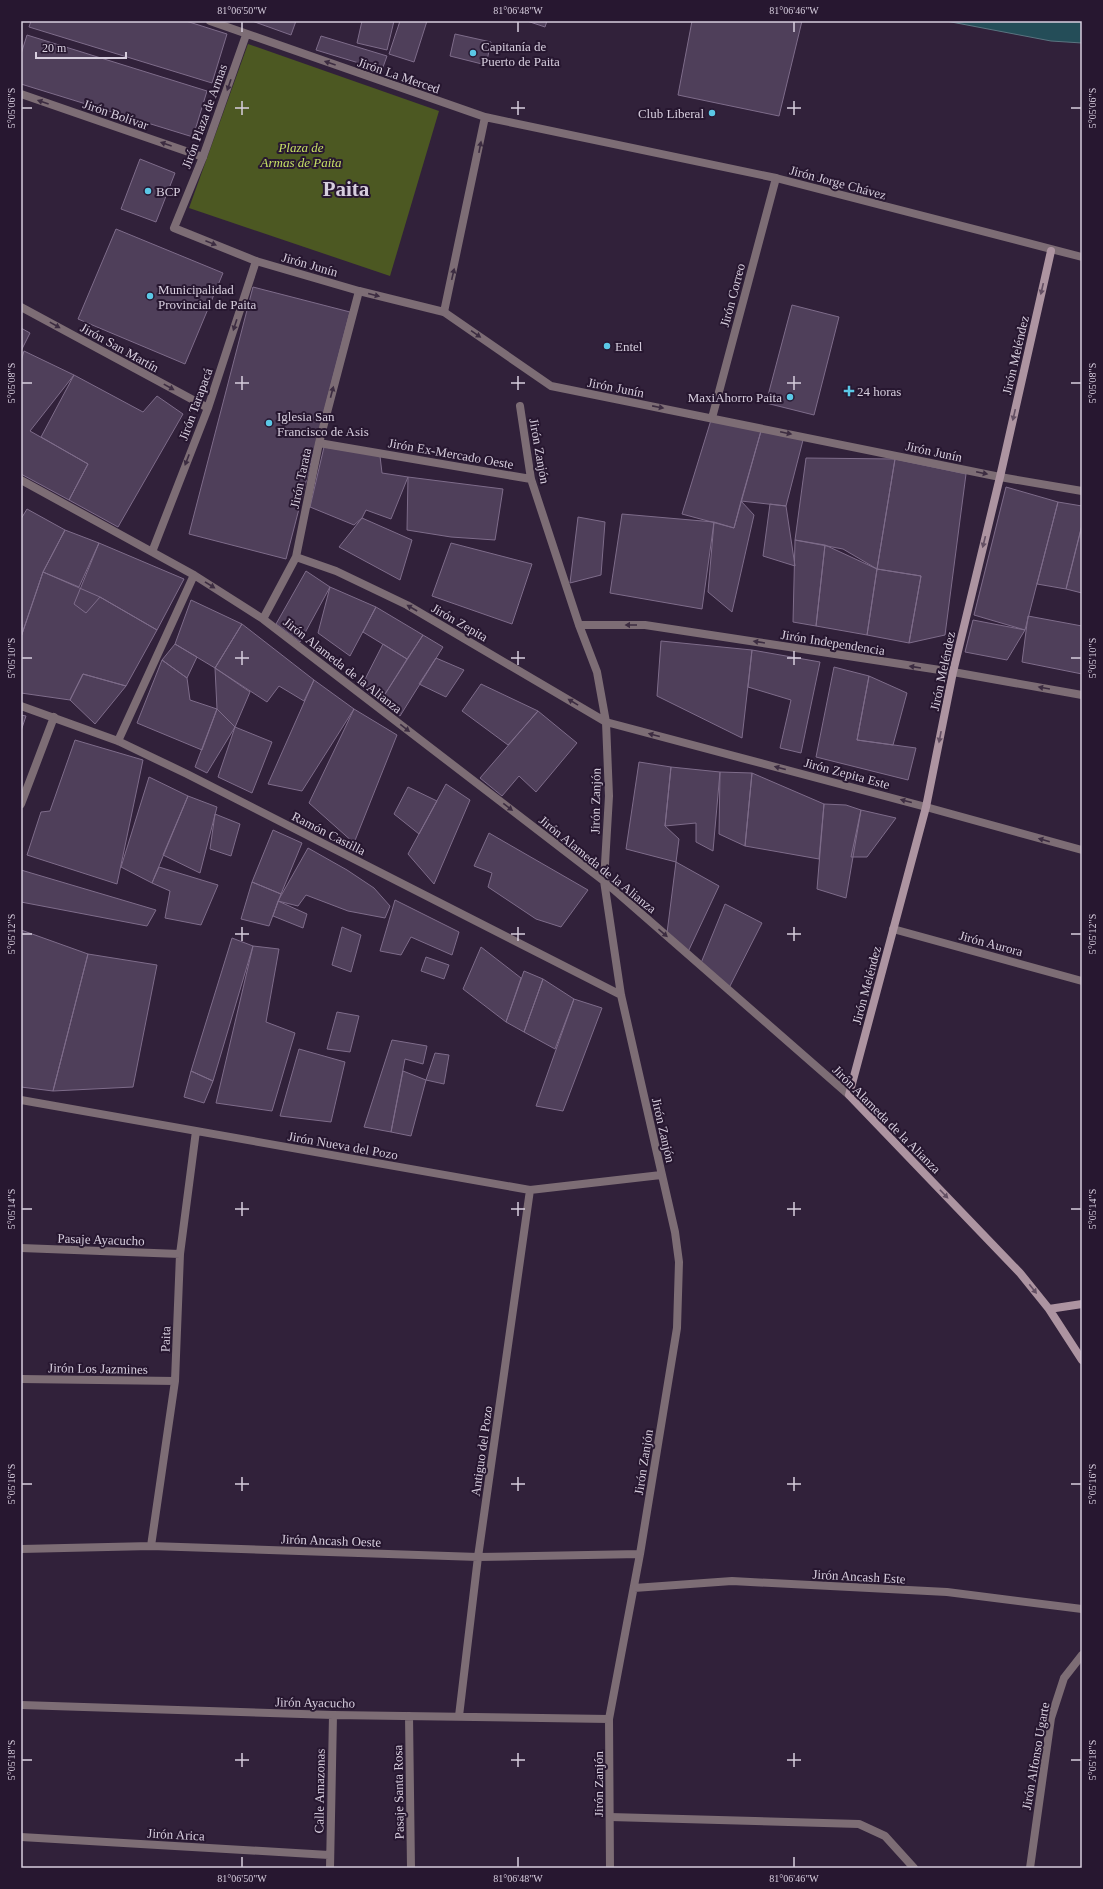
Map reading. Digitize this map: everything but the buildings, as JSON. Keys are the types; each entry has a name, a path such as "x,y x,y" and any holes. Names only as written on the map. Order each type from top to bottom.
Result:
{"main road":[{"name":"Jirón Meléndez","path":"849,1095 926,807 952,672 1000,476 1051,251"},
{"name":"Jirón Alameda de la Alianza","path":"849,1095 1020,1273 1049,1308 1082,1360"},
{"path":"1049,1308 1082,1304"}],"street":[{"name":"Jirón La Merced","path":"210,21 246,35 486,117 585,139"},
{"name":"Jirón Plaza de Armas","path":"174,228 203,157 246,35"},
{"name":"Jirón Bolívar","path":"21,94 203,157"},
{"path":"444,312 486,117"},
{"name":"Jirón Jorge Chávez","path":"585,139 776,178 1051,251 1082,257"},
{"name":"Jirón Correo","path":"712,418 776,178"},
{"name":"Jirón Junín","path":"174,228 256,261 359,291 444,312 551,386 1082,491"},
{"name":"Jirón Tarapacá","path":"152,552 208,408 256,261"},
{"name":"Jirón Tarata","path":"263,619 296,557 319,443 359,291"},
{"name":"Jirón San Martín","path":"21,307 208,408"},
{"name":"Jirón Zanjón","path":"520,406 531,478 579,625 597,672 606,722 609,796 604,881 621,995 675,1232 679,1262 677,1328 640,1554 609,1719 610,1868"},
{"name":"Jirón Ex-Mercado Oeste","path":"319,443 531,478"},
{"name":"Jirón Alameda de la Alianza","path":"21,480 194,575 263,619 604,881 849,1095"},
{"name":"Jirón Zepita","path":"296,557 336,571 407,605 606,722"},
{"path":"118,741 194,575"},
{"name":"Jirón Independencia","path":"579,625 646,625 952,672 1082,695"},
{"name":"Ramón Castilla","path":"21,706 118,741 187,774 621,995"},
{"path":"21,804 54,717"},
{"name":"Jirón Zepita Este","path":"606,722 1082,850"},
{"name":"Jirón Aurora","path":"893,929 1082,980"},
{"name":"Jirón Nueva del Pozo","path":"21,1100 530,1190 661,1175"},
{"name":"Paita","path":"151,1546 175,1381 180,1254 196,1131"},
{"name":"Antiguo del Pozo","path":"459,1716 478,1557 530,1190"},
{"name":"Pasaje Ayacucho","path":"21,1248 180,1254"},
{"name":"Jirón Los Jazmines","path":"21,1379 175,1381"},
{"name":"Jirón Ancash Oeste","path":"21,1549 151,1546 478,1557 640,1554"},
{"name":"Jirón Ancash Este","path":"634,1588 732,1580 947,1592 1082,1609"},
{"name":"Jirón Alfonso Ugarte","path":"1030,1868 1036,1811 1051,1718 1064,1678 1082,1655"},
{"name":"Jirón Ayacucho","path":"21,1705 333,1715 609,1719"},
{"name":"Calle Amazonas","path":"330,1868 333,1715"},
{"name":"Pasaje Santa Rosa","path":"410,1716 411,1868"},
{"path":"610,1817 859,1824 885,1836 914,1868"},
{"name":"Jirón Arica","path":"21,1837 330,1855"}],"green space":[{"name":"Plaza de Armas de Paita","path":"248,44 439,111 390,276 189,208"}],"water":[{"path":"946,21 1082,21 1082,43 1051,41"}],"place":[{"name":"Capitanía de Puerto de Paita","path":"473,53"},
{"name":"Club Liberal","path":"712,113"},
{"name":"BCP","path":"148,191"},
{"name":"Municipalidad Provincial de Paita","path":"150,296"},
{"name":"Entel","path":"607,346"},
{"name":"24 horas","path":"849,391"},
{"name":"MaxiAhorro Paita","path":"790,397"},
{"name":"Iglesia San Francisco de Asis","path":"269,423"}],"district":[{"name":"Paita","path":"346,189"}]}
